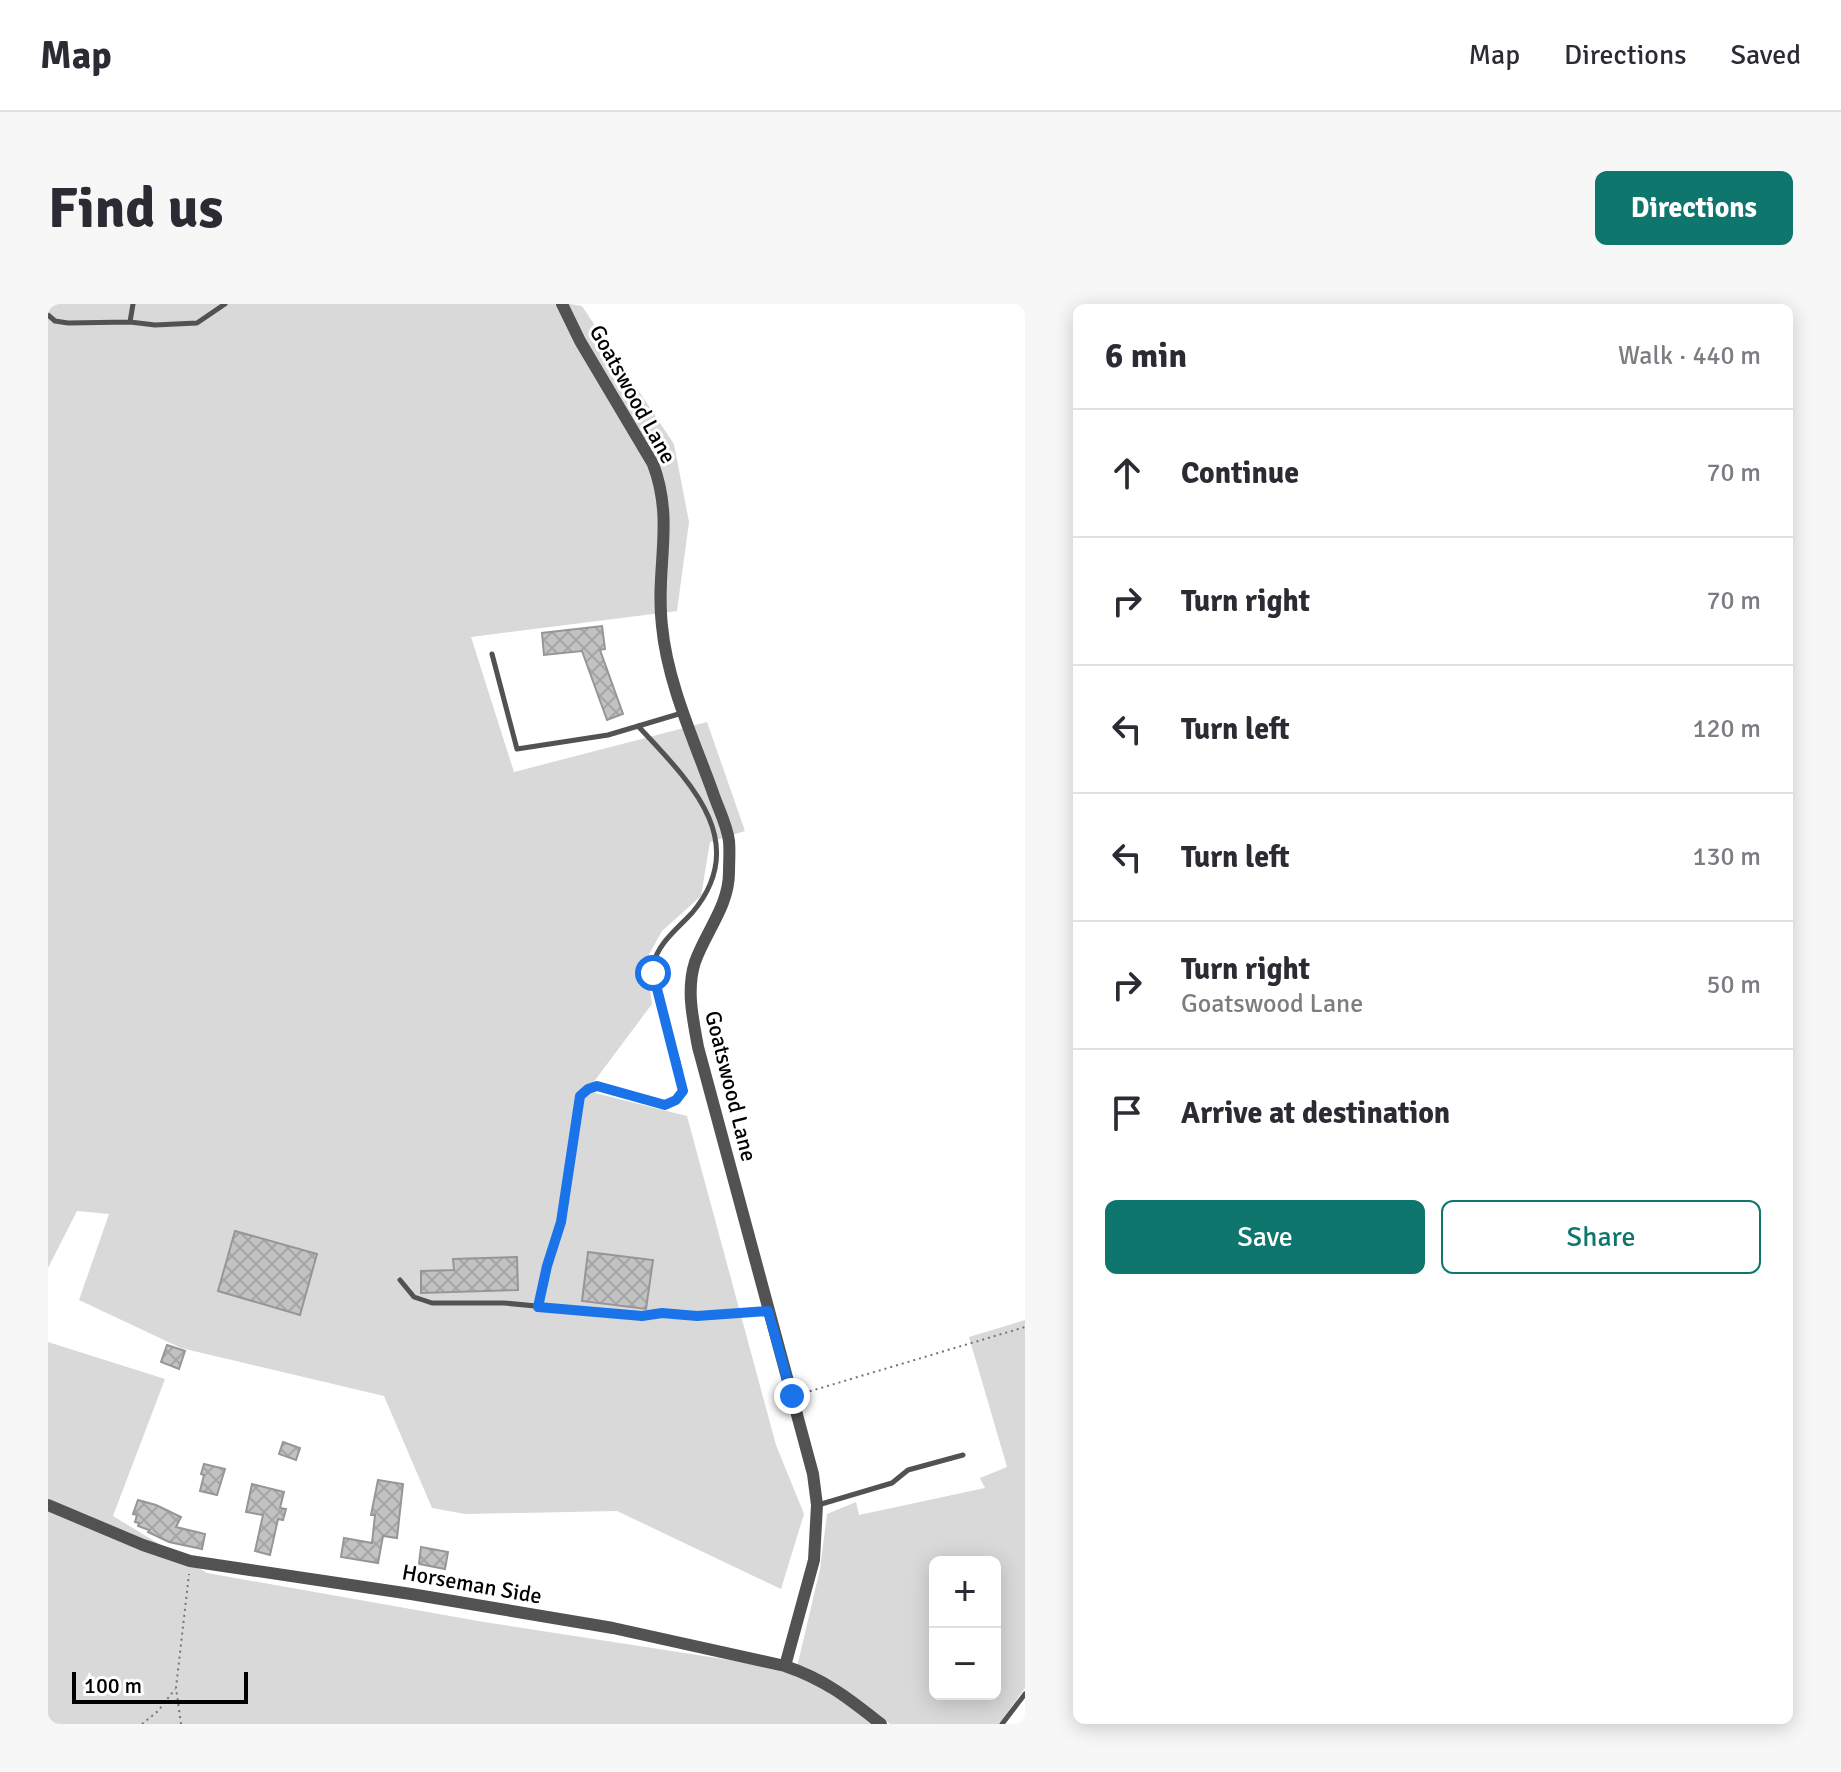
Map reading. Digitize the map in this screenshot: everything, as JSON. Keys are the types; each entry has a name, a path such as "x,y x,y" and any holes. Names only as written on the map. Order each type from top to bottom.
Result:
{"street":[{"name":"Goatswood Lane","path":"562,304 580,341 653,464 659,481 665,530 660,604 668,662 729,840 729,886 695,963 690,1005 698,1047 813,1474 817,1505 814,1560 785,1666"},
{"name":"Horseman Side","path":"48,1505 190,1561 597,1626 785,1666 835,1688 881,1724"}],"lane":[{"path":"130,322 133,304"},
{"path":"48,315 55,321 68,323 197,323 225,304"},
{"path":"492,654 517,749 608,735 684,713"},
{"path":"538,1307 561,1222 580,1096 597,1086 665,1105 676,1100 683,1091 656,992 653,966 663,944 696,908 710,887 717,851 712,826 695,792 638,726"},
{"path":"400,1280 414,1297 432,1303 504,1303 642,1316 768,1311"},
{"path":"817,1505 892,1483 908,1470 963,1455"},
{"path":"1002,1724 1025,1694"}],"path":[{"path":"792,1396 1025,1327"},
{"path":"181,1724 176,1688 190,1561"},
{"path":"142,1724 158,1711 176,1688"}],"shaded area":[{"path":"48,304 582,306 674,444 689,522 677,611 471,637 514,772 707,722 745,831 710,842 701,896 662,931 646,960 652,1004 587,1091 687,1116 776,1445 804,1514 781,1589 617,1511 465,1514 432,1508 384,1396 181,1348 79,1300 109,1214 77,1211 48,1268"},
{"path":"1025,1320 1025,1688 999,1724 890,1724 838,1684 797,1667 820,1569 827,1514 856,1502 859,1515 985,1488 980,1478 1007,1467 969,1337"},
{"path":"48,1342 165,1379 113,1516 207,1573 484,1622 788,1669 839,1695 876,1724 48,1724"}],"building":[{"path":"602,626 605,649 600,650 623,714 607,720 582,651 544,655 542,633"},
{"path":"235,1231 317,1254 300,1315 218,1291"},
{"path":"588,1252 653,1260 646,1309 582,1301"},
{"path":"517,1257 518,1290 421,1293 421,1271 454,1270 453,1259"},
{"path":"167,1345 185,1351 179,1369 161,1362"},
{"path":"283,1442 300,1448 296,1460 279,1454"},
{"path":"204,1464 225,1469 217,1495 200,1491"},
{"path":"378,1480 403,1484 397,1538 383,1536 378,1563 341,1557 344,1538 372,1543 375,1515 371,1515"},
{"path":"252,1484 284,1492 280,1508 286,1509 283,1520 278,1519 270,1555 255,1551 263,1515 246,1512"},
{"path":"138,1500 181,1517 176,1527 205,1534 202,1549 169,1542 138,1526 139,1523 135,1522 137,1515 133,1514"},
{"path":"421,1547 448,1552 445,1569 419,1564"}],"route":[{"path":"653,973 683,1091 676,1100 665,1105 597,1086 580,1096 561,1222 538,1307 642,1316 768,1311 792,1396"}]}
